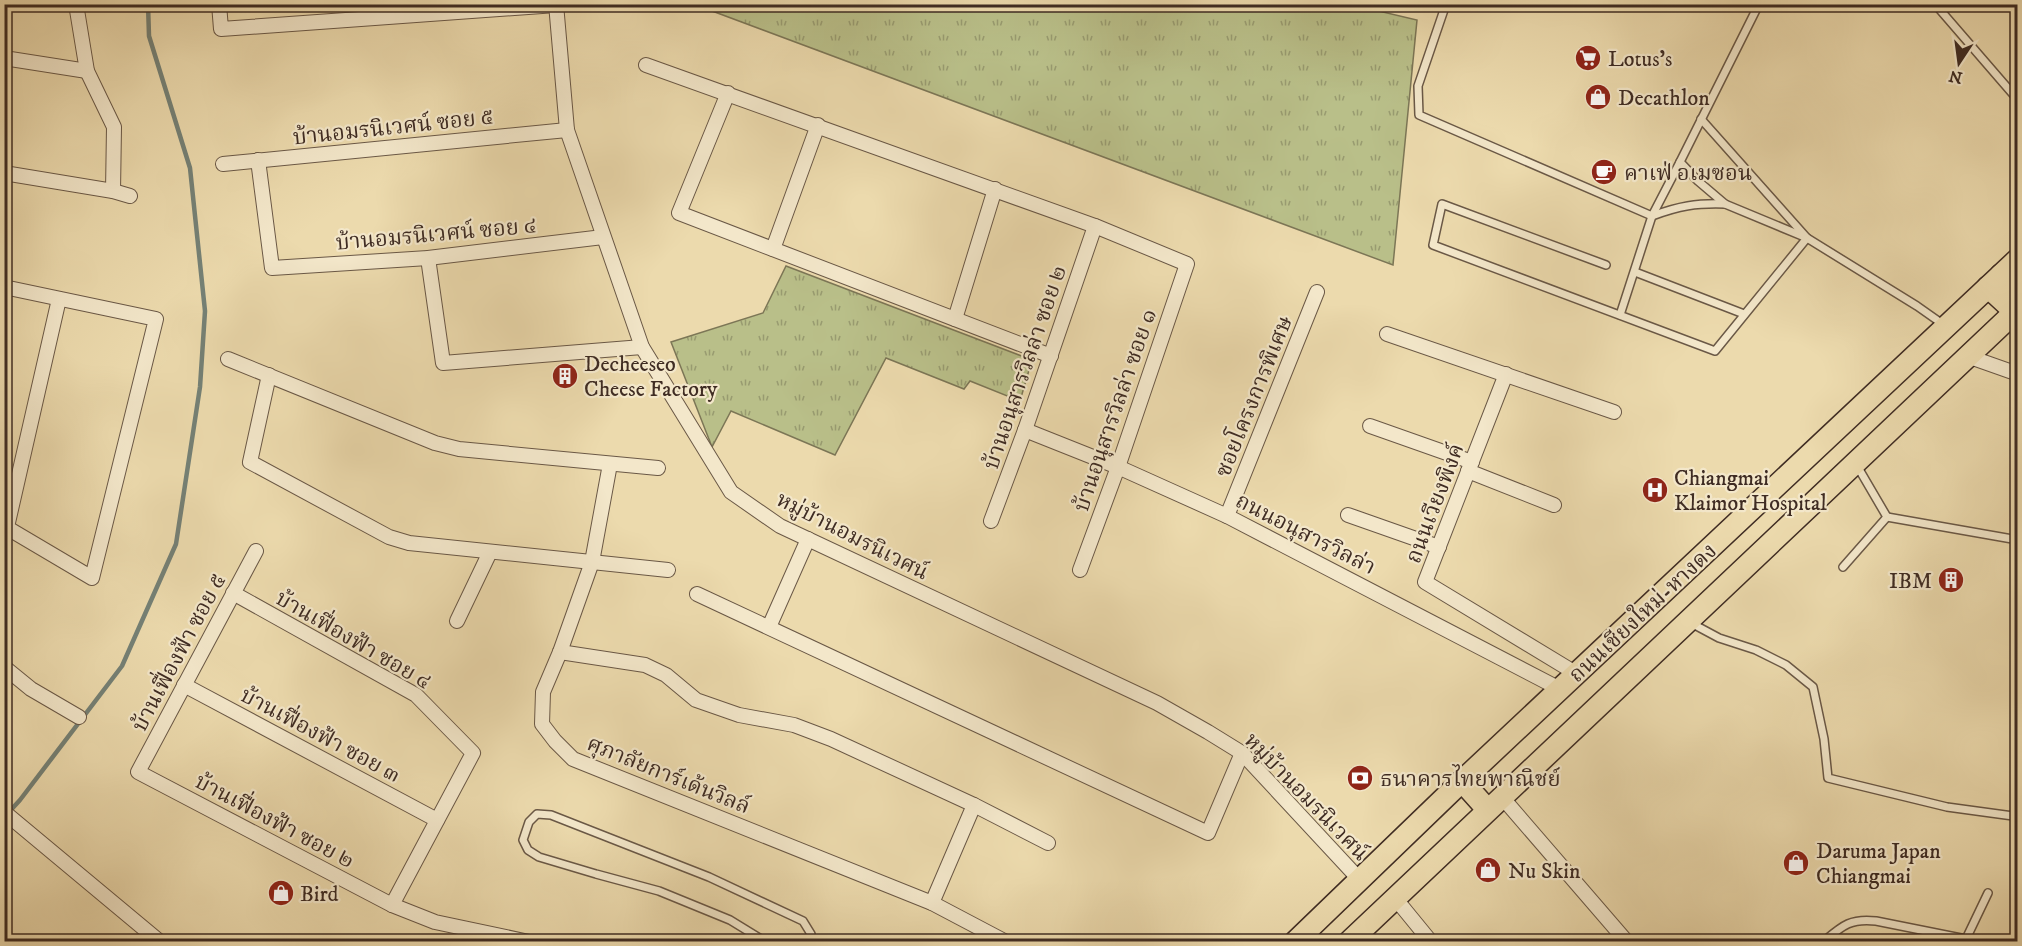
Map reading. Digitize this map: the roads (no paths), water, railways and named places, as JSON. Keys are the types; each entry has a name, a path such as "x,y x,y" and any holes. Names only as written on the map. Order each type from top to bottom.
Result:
{"main road":[{"name":"ถนนเชียงใหม่-หางดง","path":"1295,942 1462,781 2018,259"},
{"path":"1995,281 2018,289"},
{"path":"1995,281 2016,310"},
{"name":"ถนนเชียงใหม่-หางดง","path":"1349,942 2016,310"},
{"path":"1462,781 1494,803"}],"street":[{"path":"76,4 87,71 114,127 113,191"},
{"path":"219,4 221,29 556,5"},
{"name":"หมู่บ้านอมรนิเวศน์","path":"556,5 567,130 642,347 731,492 780,526 1157,703 1242,753 1359,879"},
{"path":"4,58 87,71"},
{"path":"646,65 1095,226"},
{"path":"728,93 679,213 1051,356"},
{"path":"773,249 818,125"},
{"name":"บ้านอมรนิเวศน์ ซอย ๕","path":"223,164 567,130"},
{"name":"บ้านอมรนิเวศน์ ซอย ๔","path":"258,160 272,268 428,258 603,237"},
{"path":"4,173 113,191 130,196"},
{"path":"955,319 995,189"},
{"name":"บ้านอนุสารวิลล่า ซอย ๑","path":"1080,570 1118,467 1187,264 1095,226"},
{"name":"บ้านอนุสารวิลล่า ซอย ๒","path":"991,521 1025,430 1095,226"},
{"path":"428,258 443,363 642,347"},
{"path":"4,287 156,319 92,578 6,527 59,299"},
{"name":"ซอยโครงการพิเศษ","path":"1227,516 1317,292"},
{"path":"1387,334 1614,412"},
{"path":"1967,356 2018,374"},
{"path":"228,358 435,443 459,448 658,468"},
{"name":"ถนนเวียงพิงค์","path":"1506,374 1425,582 1576,674"},
{"path":"269,375 250,462 389,537 409,543 668,570"},
{"path":"1370,426 1554,505"},
{"name":"ถนนอนุสารวิลล่า","path":"1025,430 1118,467 1227,516 1560,689"},
{"name":"ศุภาลัยการ์เด้นวิลล์","path":"610,464 592,562 543,692 542,724 555,741 573,759 932,903 1006,942"},
{"path":"1348,515 1439,547"},
{"path":"769,627 808,539"},
{"name":"บ้านเฟื่องฟ้า ซอย ๕","path":"138,772 256,550"},
{"path":"457,621 490,552"},
{"name":"บ้านเฟื่องฟ้า ซอย ๔","path":"233,593 416,695 473,753 437,820"},
{"path":"697,594 1208,833 1242,753"},
{"path":"560,652 645,665 666,675 696,700 705,704 739,715 794,724 974,805 1048,843"},
{"path":"4,667 31,689 79,717"},
{"name":"บ้านเฟื่องฟ้า ซอย ๓","path":"184,685 437,820"},
{"name":"บ้านเฟื่องฟ้า ซอย ๒","path":"138,772 392,906 435,922 529,942"},
{"path":"1494,803 1627,942"},
{"path":"932,903 974,805"},
{"path":"4,813 160,942"},
{"path":"392,906 437,820"},
{"path":"1395,898 1431,942"}],"lane":[{"path":"1446,4 1418,86 1419,115 1652,216 1685,205 1725,204"},
{"path":"1620,315 1652,216 1759,4"},
{"path":"1935,4 2018,100"},
{"path":"1701,119 1807,238"},
{"path":"1680,162 1698,182 1725,204 1807,238 1917,306 1946,327"},
{"path":"1606,265 1442,204 1434,244 1715,351 1807,238"},
{"path":"1635,272 1744,314"},
{"path":"1855,462 1887,517 2018,540"},
{"path":"1842,567 1887,517"},
{"path":"1686,621 1719,638 1756,650 1786,665 1813,687 1824,739 1828,778 1947,807 2013,816 2018,802"},
{"path":"766,942 730,920 667,894 561,865 533,854 523,840 529,822 537,814 551,815 709,877 802,921 811,934 811,942"},
{"path":"1823,942 1845,925 1862,920 1966,939 1988,893"}],"waterway":[{"path":"9,812 122,666 176,544 200,387 205,311 190,168 149,36 148,4"}],"place":[{"name":"Lotus's","path":"1588,58"},
{"name":"Decathlon","path":"1598,97"},
{"name":"คาเฟ่ อเมซอน","path":"1604,172"},
{"name":"Decheeseo Cheese Factory","path":"565,376"},
{"name":"Chiangmai Klaimor Hospital","path":"1655,490"},
{"name":"IBM","path":"1951,580"},
{"name":"ธนาคารไทยพาณิชย์","path":"1360,778"},
{"name":"Daruma Japan Chiangmai","path":"1796,863"},
{"name":"Nu Skin","path":"1488,870"},
{"name":"Bird","path":"281,893"}]}
